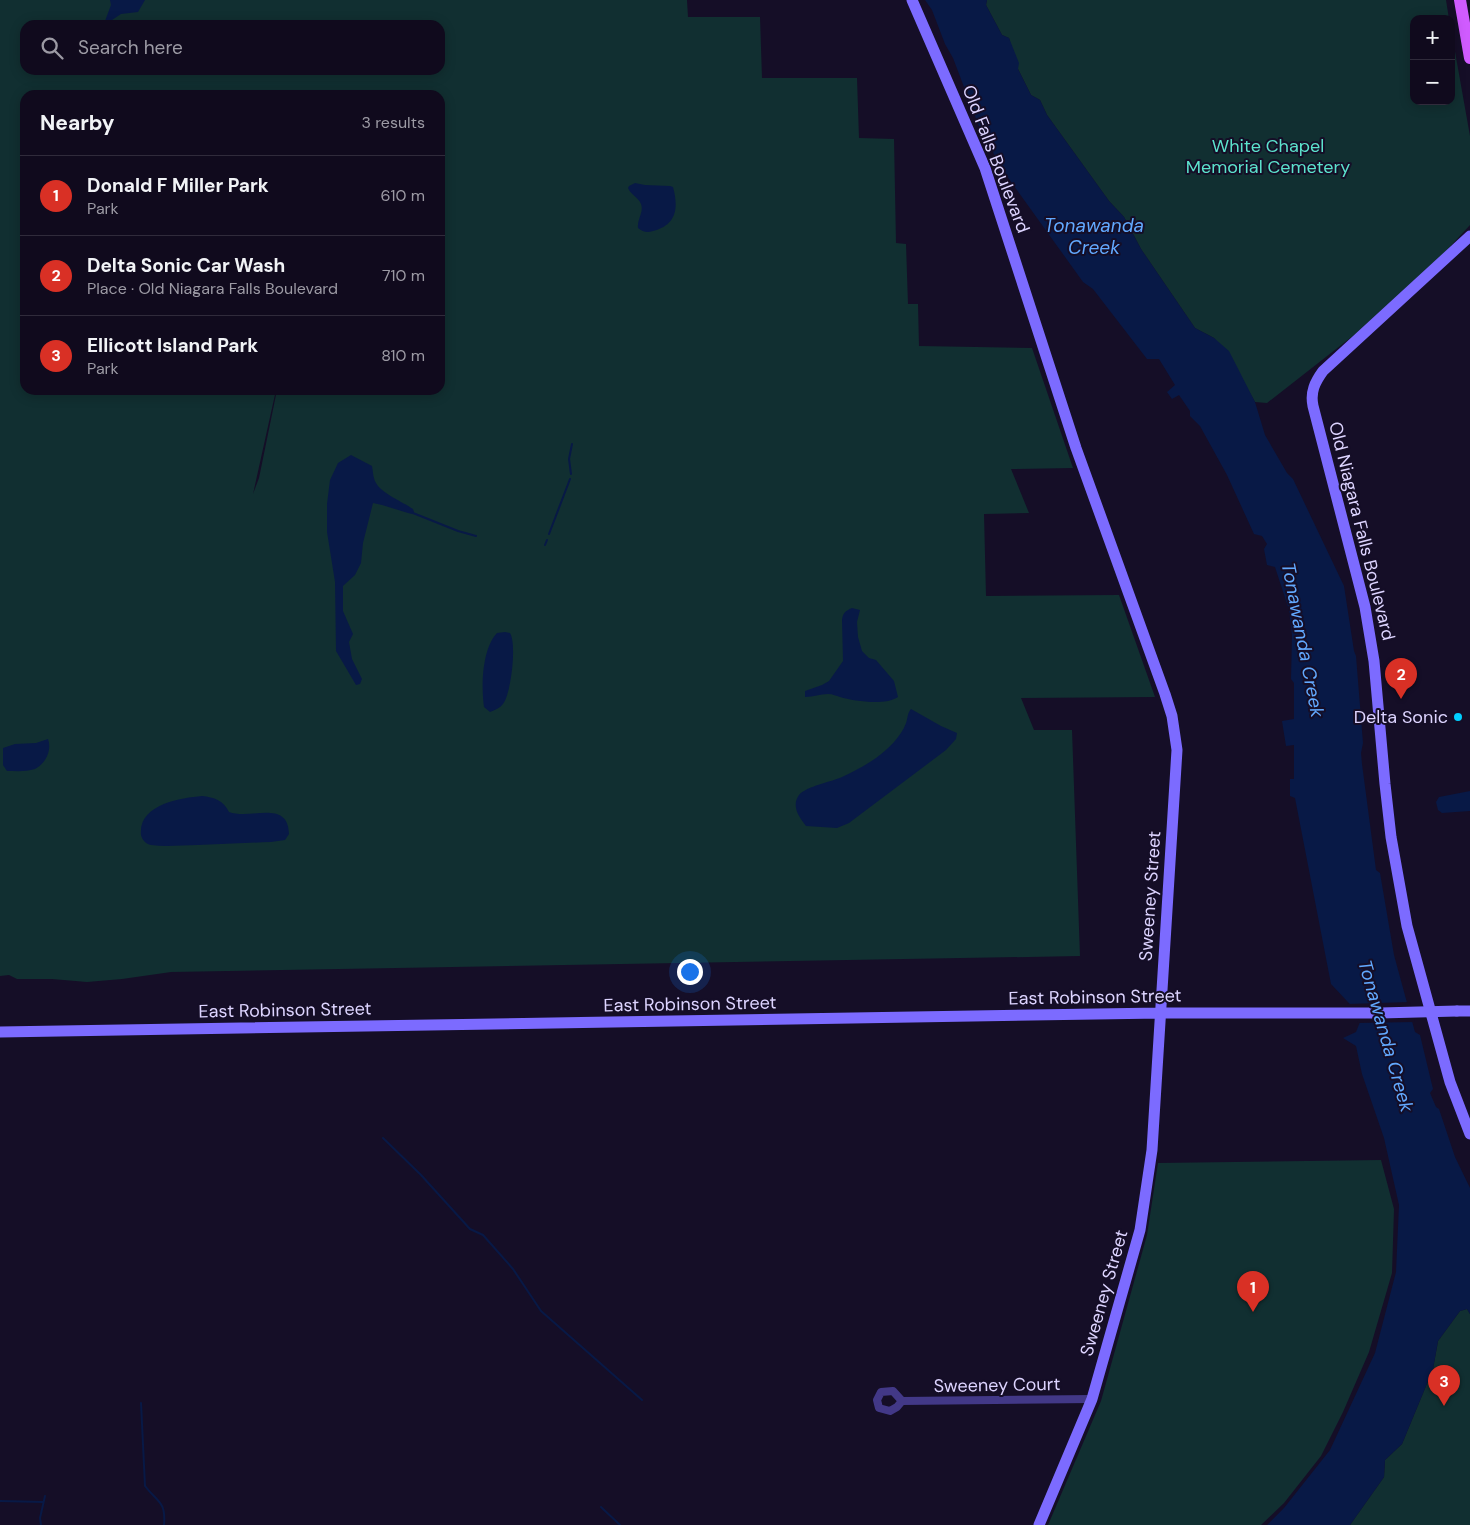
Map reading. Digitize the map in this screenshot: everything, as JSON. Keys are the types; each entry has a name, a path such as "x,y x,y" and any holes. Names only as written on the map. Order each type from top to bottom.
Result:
{"main road":[{"path":"1460,0 1470,58"}],"street":[{"name":"Old Falls Boulevard","path":"912,0 985,168 1076,448"},
{"name":"Old Niagara Falls Boulevard","path":"1470,236 1323,371 1314,387 1312,397 1365,607 1374,661 1391,837 1407,926 1450,1082 1470,1134"},
{"name":"Sweeney Street","path":"1039,1525 1092,1399 1140,1230 1152,1150 1177,750 1172,716 1162,686 1076,448"},
{"name":"East Robinson Street","path":"0,1032 1470,1011"},
{"name":"Sweeney Court","path":"902,1401 1092,1399"}],"green space":[{"path":"0,0 687,0 688,17 760,17 762,78 857,78 859,138 894,139 896,243 906,244 908,304 918,304 919,346 1032,348 1073,468 1011,469 1029,513 984,514 986,596 1119,595 1155,697 1021,698 1034,730 1072,730 1080,956 171,972 87,982 17,979 9,975 0,976"},
{"name":"White Chapel Memorial Cemetery","path":"987,0 1446,0 1448,15 1410,15 1410,105 1455,105 1455,52 1470,136 1470,225 1445,252 1354,335 1267,403 1255,402 1214,338 1195,328 1141,249 1124,217 1109,201 1047,115 1040,100 1031,95 1018,69 1009,38 1002,35 986,5"},
{"path":"1381,1160 1394,1209 1392,1273 1369,1352 1343,1412 1321,1456 1284,1503 1261,1525 1048,1525 1101,1401 1147,1235 1158,1163"},
{"path":"1467,1309 1470,1314 1470,1525 1350,1525 1384,1477 1385,1460 1402,1444 1433,1369 1438,1341 1460,1311"}],"water":[{"path":"110,0 145,0 138,12 121,14 112,20 105,20 111,5"},
{"name":"Tonawanda Creek","path":"925,0 987,0 986,5 1002,35 1009,38 1019,63 1018,69 1031,95 1040,100 1047,115 1109,201 1124,217 1141,249 1195,328 1214,338 1229,351 1255,402 1265,435 1287,473 1293,479 1344,586 1356,656 1363,743 1361,753 1362,764 1376,870 1380,873 1394,955 1415,1032 1420,1035 1433,1089 1430,1093 1436,1107 1439,1109 1455,1157 1470,1188 1470,1314 1467,1309 1460,1311 1438,1341 1433,1369 1402,1444 1385,1460 1384,1477 1350,1525 1267,1525 1284,1508 1330,1450 1375,1353 1396,1272 1399,1205 1384,1138 1362,1074 1356,1046 1343,1038 1356,1032 1362,1017 1331,984 1295,798 1290,796 1290,779 1294,779 1294,745 1286,746 1282,721 1294,719 1294,683 1291,679 1292,635 1289,610 1275,567 1267,565 1264,549 1267,544 1262,536 1254,534 1227,475 1200,426 1190,416 1190,411 1179,395 1172,399 1167,392 1175,385 1159,359 1147,359 1093,289 1083,282 999,165 983,137 953,58 945,44 932,10"},
{"path":"635,183 673,187 676,202 675,209 674,215 667,225 649,232 638,228 642,210 641,204 628,188"},
{"path":"351,455 372,466 374,479 379,487 387,494 413,509 414,512 412,514 373,503 363,543 361,563 355,575 343,586 343,611 353,634 349,642 352,659 362,679 360,684 356,685 336,651 335,582 327,532 327,504 330,480 338,463"},
{"path":"852,608 860,610 857,622 858,637 862,651 869,658 876,660 894,681 898,697 892,700 869,702 830,694 805,697 805,691 829,681 843,661 842,620 845,612"},
{"path":"497,633 510,633 513,647 511,680 503,704 490,712 484,707 484,668 488,648 492,640"},
{"path":"911,709 957,733 956,739 946,750 849,823 837,828 806,826 796,807 799,795 813,787 846,775 876,758 901,733"},
{"path":"48,739 49,752 39,766 28,771 7,771 3,765 3,748 15,744 36,743"},
{"path":"1470,791 1470,811 1442,813 1438,810 1436,802 1439,797"},
{"path":"202,796 218,800 229,812 238,814 267,813 282,817 287,823 289,834 285,840 271,842 198,845 163,846 149,844 143,840 141,835 142,825 146,816 153,810 173,801"}],"pier":[{"path":"1410,1002 1415,1022 1357,1023 1359,1018 1347,1004"}],"waterway":[{"path":"571,474 569,459 572,444"},
{"path":"549,534 570,479"},
{"path":"413,513 476,536"},
{"path":"545,545 547,540"},
{"path":"383,1138 421,1175 470,1229 483,1235 513,1269 541,1311 642,1400"},
{"path":"141,1403 145,1486 160,1503 164,1511 164,1525"},
{"path":"41,1525 40,1518 45,1496"},
{"path":"0,1501 43,1502"},
{"path":"601,1507 620,1525"}],"place":[{"name":"Delta Sonic Car Wash","path":"1401,699"},
{"name":"Delta Sonic","path":"1458,717"},
{"name":"Donald F Miller Park","path":"1253,1312"},
{"name":"Ellicott Island Park","path":"1444,1406"}]}
